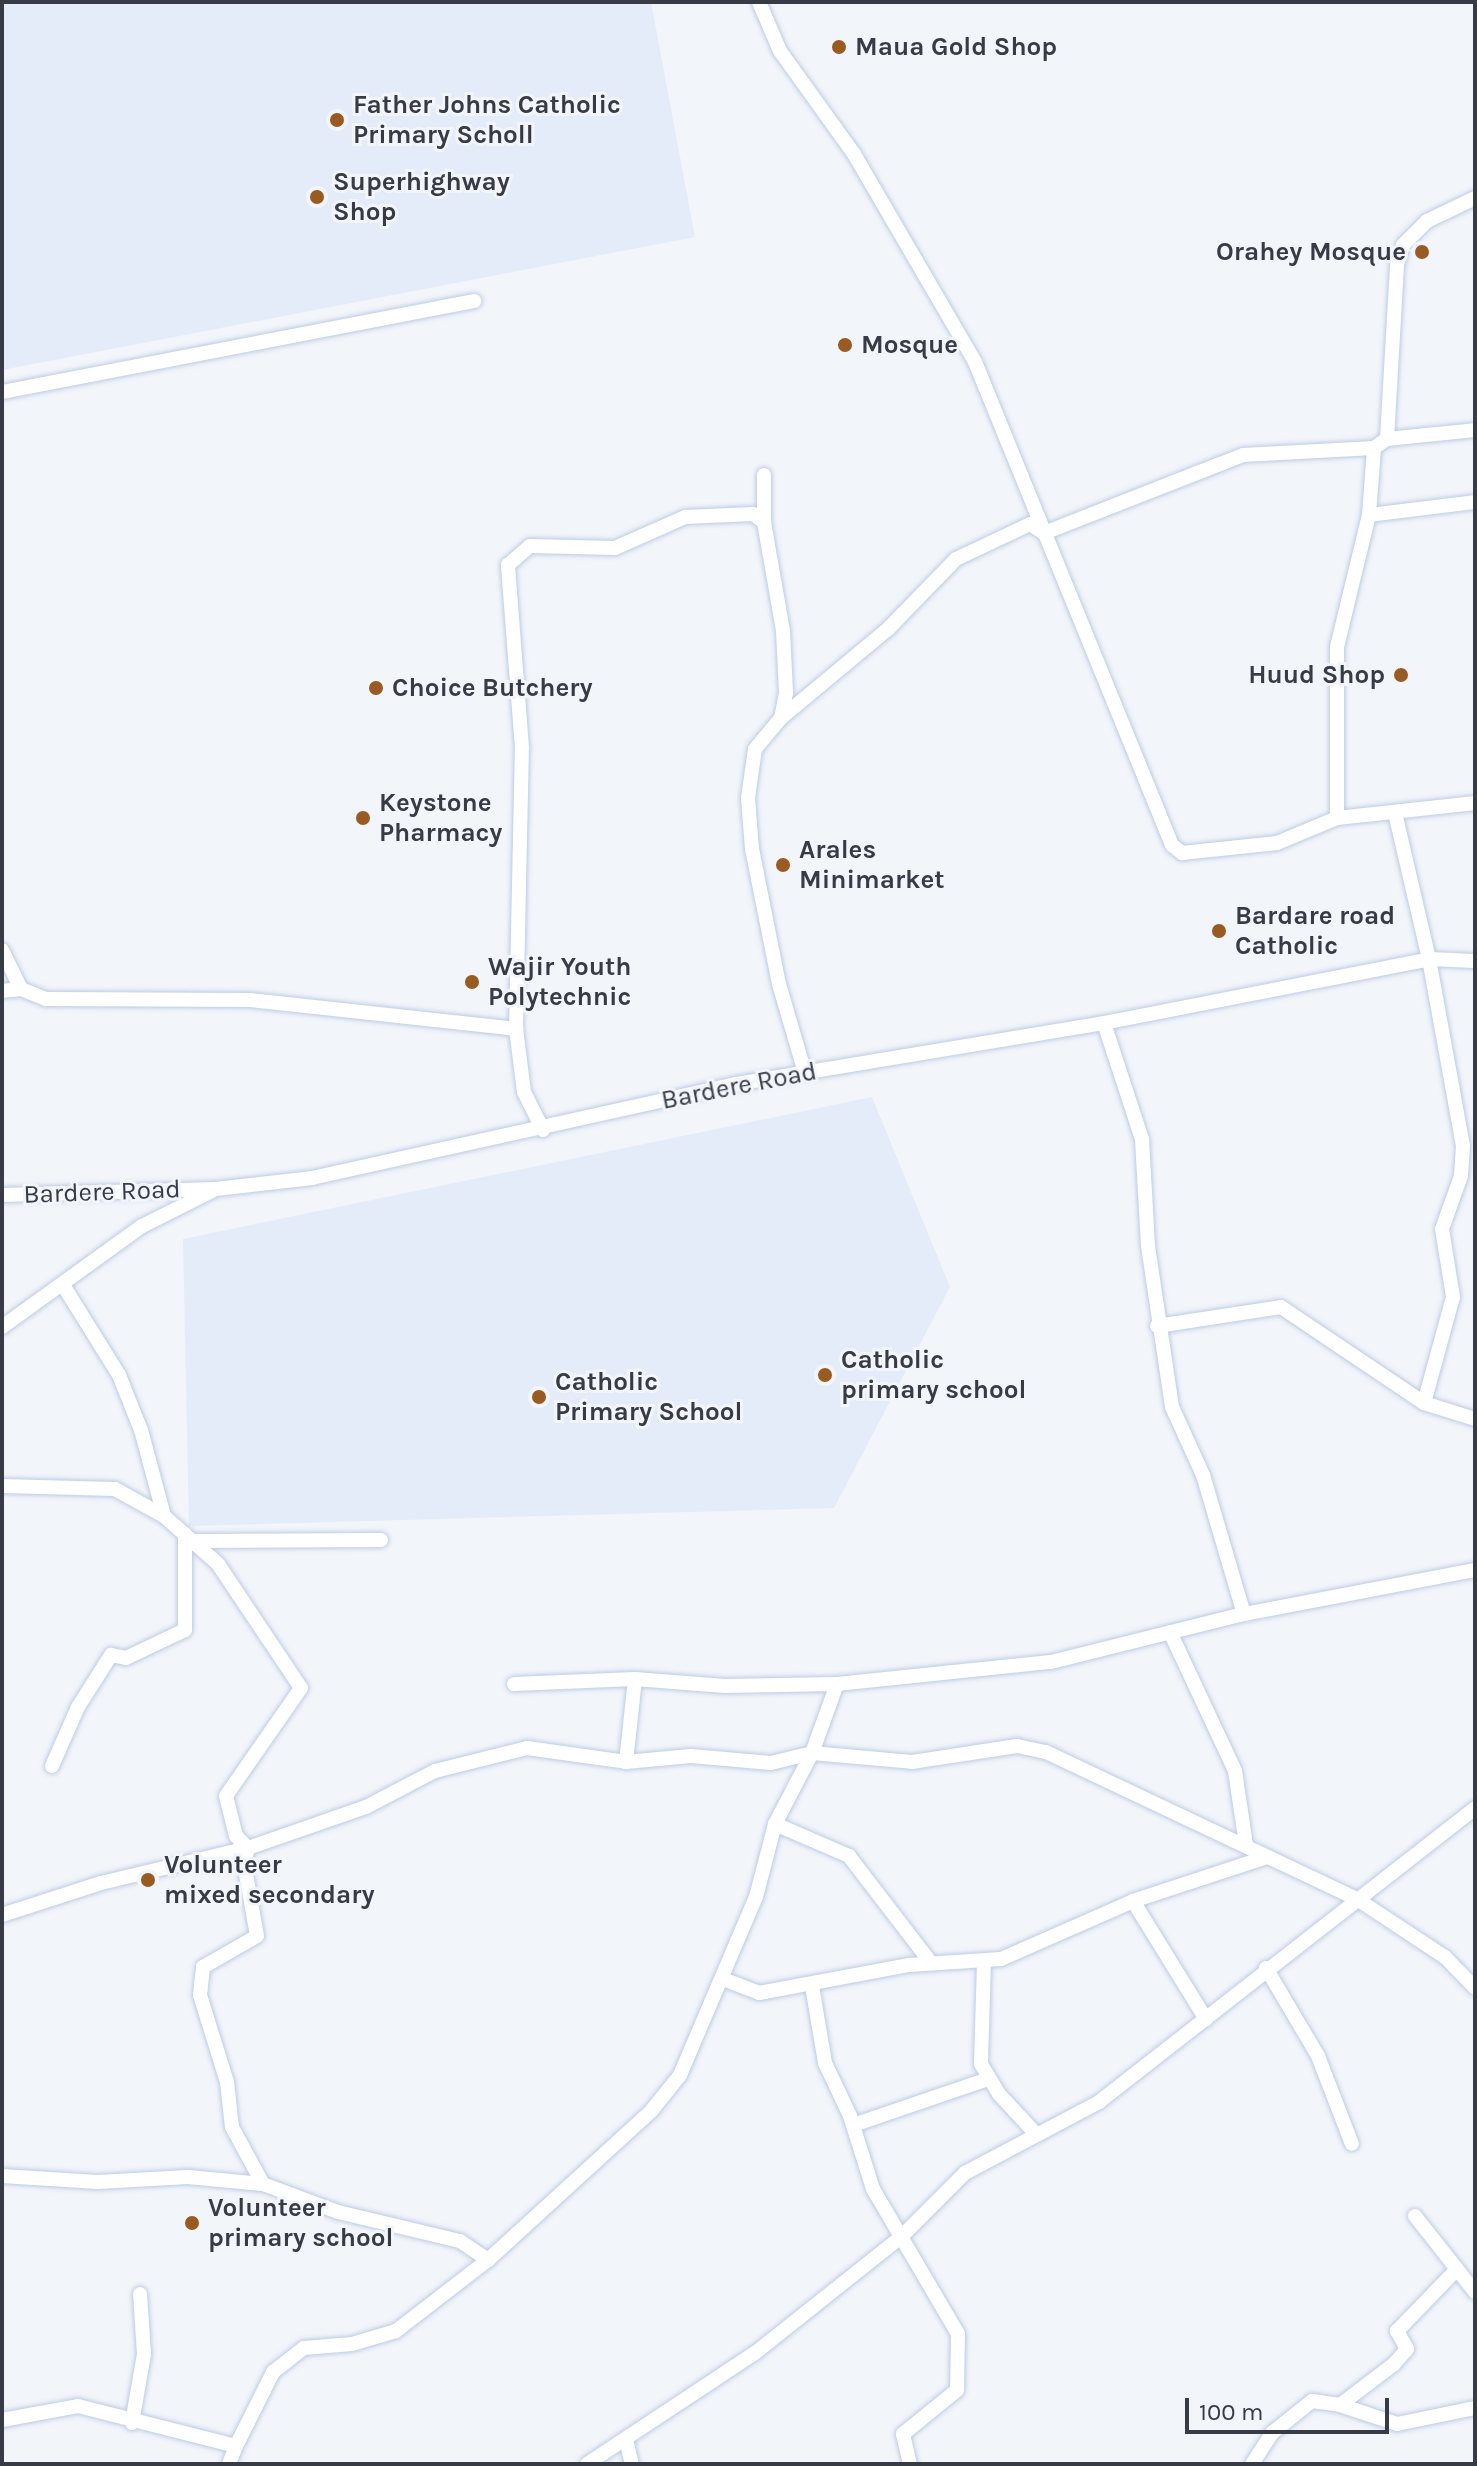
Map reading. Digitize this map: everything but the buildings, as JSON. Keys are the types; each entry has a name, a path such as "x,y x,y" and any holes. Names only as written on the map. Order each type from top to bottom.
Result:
{"street":[{"path":"759,2 780,51 854,154 975,362 1172,845 1182,853 1277,843 1337,818 1475,803"},
{"path":"1337,818 1335,752 1341,712 1337,647 1369,515 1380,444 1397,264 1403,245 1427,221 1475,198"},
{"path":"2,392 474,301"},
{"path":"1044,533 1243,455 1380,444 1475,430"},
{"path":"764,475 764,522 783,631 786,693 781,718"},
{"path":"1369,515 1475,502"},
{"path":"543,1130 524,1092 516,1029 522,748 508,565 530,546 615,548 685,517 753,514 764,522"},
{"path":"805,1073 779,984 752,849 748,798 755,749 781,718 877,639 956,559 1030,524 1044,533"},
{"path":"1395,813 1429,959 1463,1163 1442,1229 1453,1297 1450,1317 1424,1403"},
{"path":"2,950 21,989"},
{"name":"Bardere Road","path":"2,1195 216,1189 312,1178 805,1073 1104,1023 1429,959 1475,961"},
{"path":"2,991 21,989 46,999 250,1000 516,1029"},
{"path":"1104,1023 1142,1139 1157,1326 1178,1430 1203,1475 1244,1614"},
{"path":"2,1327 142,1226 216,1189"},
{"path":"63,1285 119,1375 141,1430 164,1516"},
{"path":"1157,1326 1281,1307 1424,1403 1475,1419"},
{"path":"2,1486 115,1489 164,1516 218,1564 301,1688 226,1796 236,1836 248,1848"},
{"path":"189,1538 381,1540"},
{"path":"52,1766 78,1707 111,1655 126,1658 185,1630 189,1538"},
{"path":"514,1684 635,1679 725,1686 837,1684 1051,1662 1244,1614 1475,1570"},
{"path":"1170,1632 1235,1771 1246,1845"},
{"path":"626,1762 635,1679"},
{"path":"229,2464 273,2372 304,2348 352,2344 396,2331 488,2260 652,2110 686,2065 756,1897 775,1824 812,1753 837,1684"},
{"path":"2,1915 101,1883 248,1848 366,1807 435,1771 485,1756 527,1748 626,1762 691,1756 771,1763 812,1753 912,1762 987,1747 1032,1749 1246,1845 1357,1899 1445,1957 1475,1988"},
{"path":"587,2464 755,2353 901,2237 965,2173 1099,2102 1266,1968 1475,1808"},
{"path":"775,1824 849,1856 931,1963"},
{"path":"248,1848 244,1863 257,1936 203,1967 200,1995 227,2082 232,2127 263,2184"},
{"path":"723,1979 759,1993 812,1986 866,1971 931,1963 984,1962 1023,1952 1133,1901 1267,1857"},
{"path":"1133,1901 1206,2019"},
{"path":"984,1962 978,2047 988,2079 1036,2134"},
{"path":"1266,1968 1318,2056 1352,2144"},
{"path":"812,1986 825,2063 853,2125 873,2189 958,2334 960,2368 957,2390 903,2434 910,2464"},
{"path":"853,2125 988,2079"},
{"path":"2,2176 98,2182 188,2177 263,2184 338,2212 460,2241 488,2260"},
{"path":"1415,2216 1475,2292"},
{"path":"1340,2405 1394,2364 1407,2349 1397,2331 1475,2266"},
{"path":"132,2423 144,2354 140,2294"},
{"path":"1252,2464 1272,2433 1312,2401 1340,2405 1397,2424 1475,2408"},
{"path":"2,2420 78,2406 132,2423 236,2446"},
{"path":"626,2439 632,2464"}],"shaded area":[{"name":"Father Johns Catholic Primary Scholl","path":"2,2 651,2 695,237 2,370"},
{"name":"Catholic Primary School","path":"872,1097 950,1287 834,1508 189,1526 183,1239"}],"place":[{"name":"Maua Gold Shop","path":"839,47"},
{"name":"Father Johns Catholic Primary Scholl","path":"337,120"},
{"name":"Superhighway Shop","path":"317,197"},
{"name":"Orahey Mosque","path":"1422,252"},
{"name":"Mosque","path":"845,345"},
{"name":"Huud Shop","path":"1401,675"},
{"name":"Choice Butchery","path":"376,688"},
{"name":"Keystone Pharmacy","path":"363,818"},
{"name":"Arales Minimarket","path":"783,865"},
{"name":"Bardare road Catholic","path":"1219,931"},
{"name":"Wajir Youth Polytechnic","path":"472,982"},
{"name":"Catholic primary school","path":"825,1375"},
{"name":"Catholic Primary School","path":"539,1397"},
{"name":"Volunteer mixed secondary","path":"148,1880"},
{"name":"Volunteer primary school","path":"192,2223"}]}
